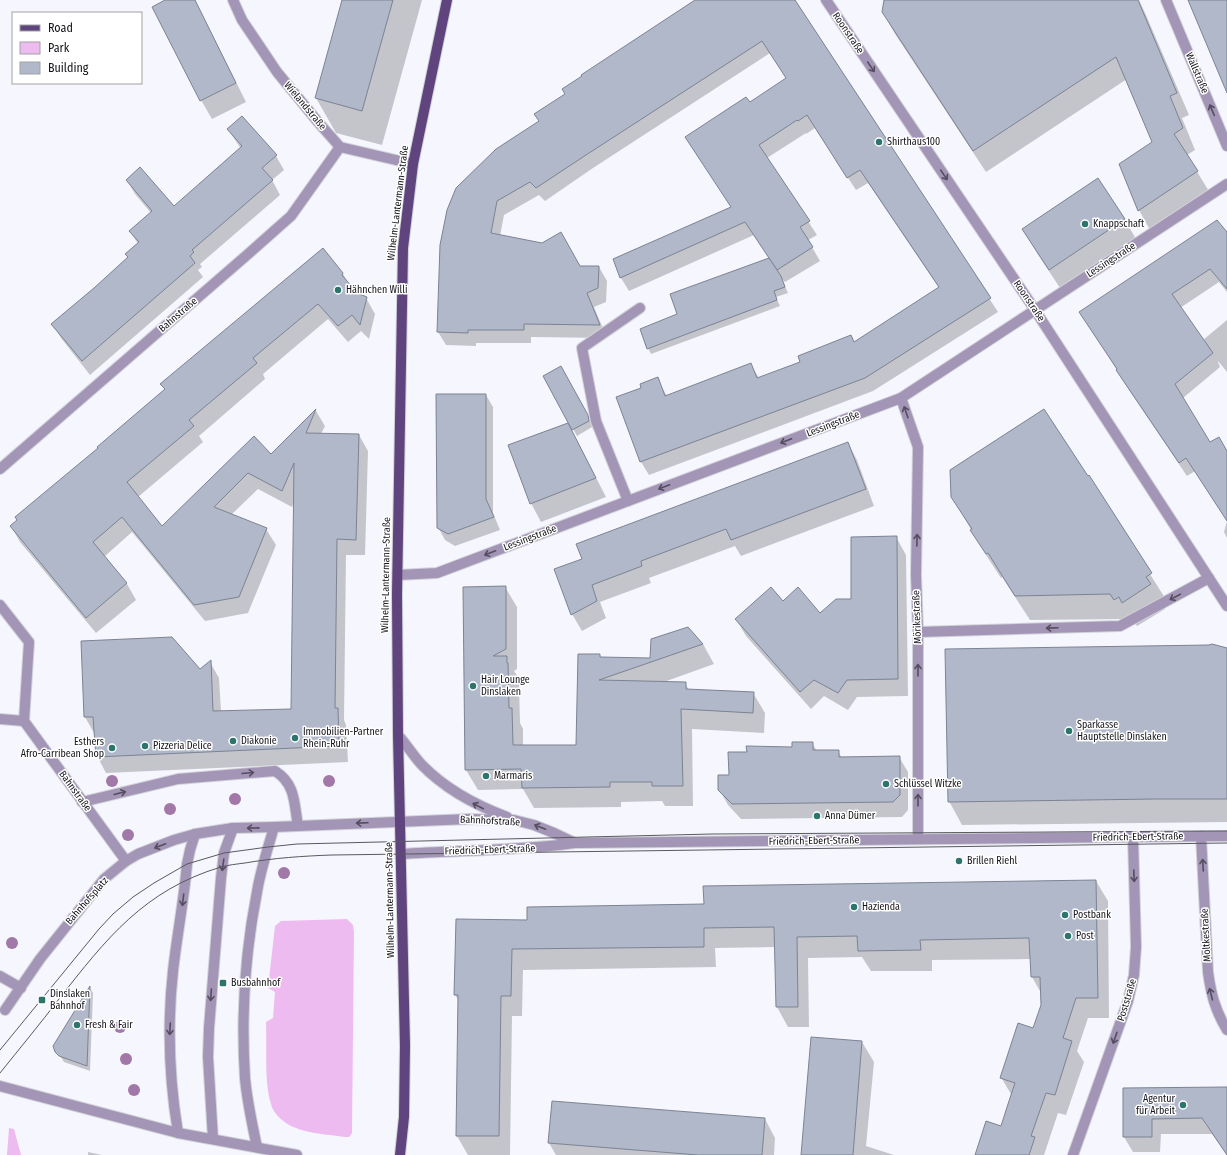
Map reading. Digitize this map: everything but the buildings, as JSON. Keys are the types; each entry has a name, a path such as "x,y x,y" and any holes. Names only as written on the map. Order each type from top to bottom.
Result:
{"main road":[{"name":"Wilhelm-Lantermann-Straße","path":"400,1155 404,1117 405,1046 398,735 397,602 403,248 413,164 447,0"}],"street":[{"name":"Wielandstraße","path":"233,0 242,20 277,72 340,146"},
{"name":"Roonstraße","path":"826,0 1035,310 1227,606"},
{"name":"Wallstraße","path":"1166,0 1227,146"},
{"path":"340,146 413,164"},
{"name":"Bahnstraße","path":"0,469 291,216 340,146"},
{"name":"Lessingstraße","path":"398,575 437,573 901,398 1227,184"},
{"path":"628,501 596,421 582,348 640,308"},
{"name":"Mörikestraße","path":"901,398 918,447 916,575 918,632 918,839"},
{"path":"918,632 1120,626 1209,578"},
{"path":"0,605 29,642 24,721 0,719"},
{"name":"Bahnstraße","path":"24,721 126,861"},
{"path":"398,735 422,764 448,788 479,807 514,820"},
{"path":"82,802 178,779 275,771 284,777 291,787 298,826"},
{"name":"Bahnhofstraße","path":"401,822 469,819 514,820 534,825 575,843"},
{"name":"Bahnhofsplatz","path":"5,1010 49,947 95,889 104,879 126,861 138,854 174,840 195,834 232,828 401,822"},
{"path":"257,1147 249,1109 245,1078 243,1014 246,969 257,891 274,827"},
{"path":"213,1139 208,1057 210,1012 221,878 224,853 232,828"},
{"path":"178,1133 172,1096 169,1051 173,971 187,864 195,834"},
{"name":"Moltkestraße","path":"1202,836 1210,994 1219,1017 1227,1030"},
{"name":"Friedrich-Ebert-Straße","path":"401,854 540,848 575,843 1227,836"},
{"name":"Poststraße","path":"1073,1155 1128,1001 1134,975 1136,947 1132,837"},
{"path":"0,976 21,988"},
{"path":"0,1086 178,1133 297,1155"}],"green space":[{"path":"347,919 353,925 354,932 352,1133 349,1137 345,1137 315,1133 293,1127 286,1123 275,1112 271,1104 267,1086 266,1022 273,1018 275,992 268,988 275,926 281,921"},
{"path":"9,1128 14,1129 21,1155 7,1155"}],"tram line":[{"path":"0,1050 113,914 133,897 187,864 224,853 297,844 712,834 1227,831"},
{"path":"0,1073 93,956 129,919 148,903 170,889 194,877 221,867 256,861 332,855 1227,843"}],"place":[{"name":"Shirthaus100","path":"879,142"},
{"name":"Knappschaft","path":"1085,224"},
{"name":"Hähnchen Willi","path":"338,290"},
{"name":"Hair Lounge Dinslaken","path":"473,686"},
{"name":"Sparkasse Hauptstelle Dinslaken","path":"1069,731"},
{"name":"Immobilien-Partner Rhein-Ruhr","path":"295,738"},
{"name":"Diakonie","path":"233,741"},
{"name":"Pizzeria Delice","path":"145,746"},
{"name":"Esthers Afro-Carribean Shop","path":"112,748"},
{"name":"Marmaris","path":"486,776"},
{"name":"Schlüssel Witzke","path":"886,784"},
{"name":"Anna Dümer","path":"817,816"},
{"name":"Brillen Riehl","path":"959,861"},
{"name":"Hazienda","path":"854,907"},
{"name":"Postbank","path":"1065,915"},
{"name":"Post","path":"1068,936"},
{"name":"Busbahnhof","path":"223,983"},
{"name":"Dinslaken Bahnhof","path":"42,1000"},
{"name":"Fresh & Fair","path":"77,1025"},
{"name":"Agentur für Arbeit","path":"1183,1105"}]}
